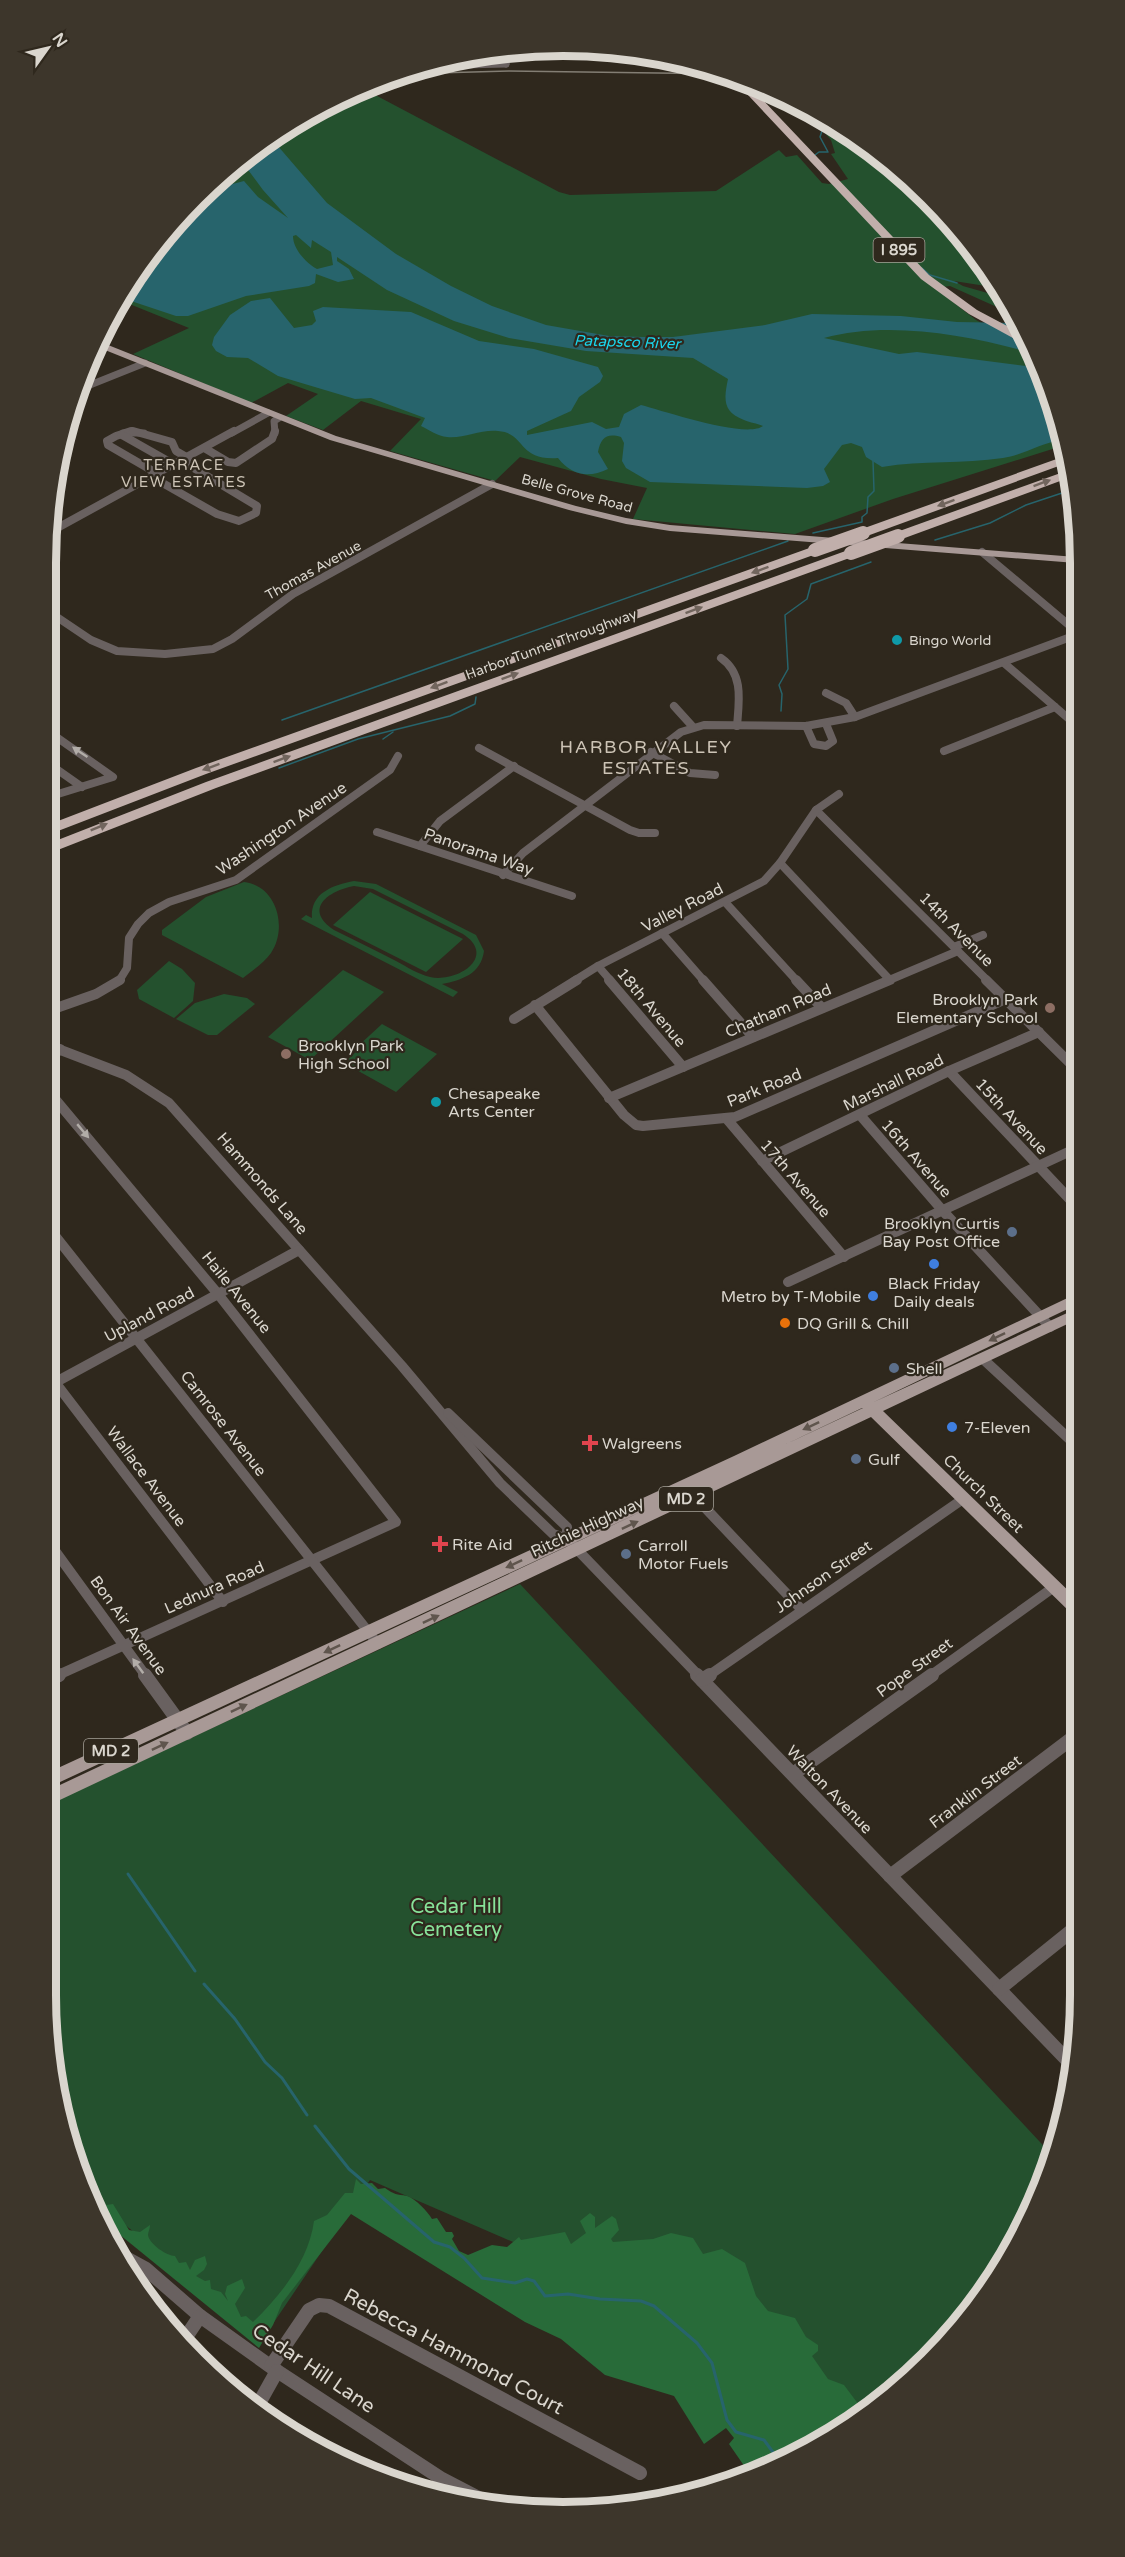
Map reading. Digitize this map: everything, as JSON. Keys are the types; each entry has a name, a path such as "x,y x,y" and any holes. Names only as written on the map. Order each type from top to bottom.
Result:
{"highway":[{"name":"I 895","path":"754,93 925,277 973,312 1016,335"},
{"name":"I 895","path":"794,135 923,266 972,304 1011,326"},
{"name":"Harbor Tunnel Throughway","path":"56,827 213,767 1059,461"},
{"name":"Harbor Tunnel Throughway","path":"56,846 222,781 1062,475"}],"main road":[{"name":"Belle Grove Road","path":"104,346 333,438 603,516 649,525 1070,559"},
{"name":"Ritchie Highway","path":"572,1545 693,1496 869,1406 983,1359 1045,1322 1070,1304"},
{"name":"Ritchie Highway","path":"56,1778 182,1726 1045,1322 1070,1315"},
{"name":"Church Street","path":"869,1406 1070,1602"},
{"name":"Ritchie Highway","path":"56,1794 182,1726"}],"street":[{"path":"470,64 506,64 500,60"},
{"path":"87,386 145,363"},
{"path":"57,528 206,449 268,413"},
{"path":"206,449 228,462 239,462 272,439 274,422 279,418"},
{"path":"122,435 182,462 253,503 258,510 250,517 239,521 225,517 155,476 107,443 110,439 131,431 145,432 172,442 182,462"},
{"name":"Thomas Avenue","path":"56,616 100,645 118,652 211,650 225,644 283,600 347,568 492,484"},
{"path":"982,552 1070,628"},
{"path":"503,875 523,853 651,752 671,738 693,727 806,726 855,717 1004,663 1070,636"},
{"path":"721,658 732,665 735,670 739,691 737,726"},
{"path":"1004,663 1070,720"},
{"path":"826,693 846,703 855,717"},
{"path":"674,706 693,727"},
{"path":"944,751 1055,707"},
{"path":"806,726 814,744 826,746 833,741 826,724"},
{"path":"56,737 113,777 56,795"},
{"path":"479,748 639,833 656,833"},
{"path":"651,752 700,776 715,775"},
{"name":"Washington Avenue","path":"56,1008 102,990 118,981 126,969 128,942 139,922 148,914 169,902 213,890 236,880 390,770 398,756"},
{"path":"420,846 440,821 514,766"},
{"path":"56,769 82,787"},
{"name":"Valley Road","path":"514,1019 598,966 764,881 780,863 816,810 839,794"},
{"name":"14th Avenue","path":"816,810 1070,1063"},
{"name":"Panorama Way","path":"377,832 572,896"},
{"path":"780,863 890,980"},
{"path":"725,902 822,1008"},
{"path":"662,933 753,1037"},
{"name":"Chatham Road","path":"609,1098 890,980 983,935"},
{"name":"18th Avenue","path":"598,966 683,1067"},
{"name":"Park Road","path":"535,1005 609,1098 636,1125 726,1118 742,1114 1006,999"},
{"name":"Marshall Road","path":"762,1161 949,1071 1039,1032"},
{"name":"Hammonds Lane","path":"56,1048 122,1072 153,1089 182,1116 422,1390 500,1483 553,1534 572,1545"},
{"path":"56,1053 60,1049"},
{"name":"15th Avenue","path":"949,1071 1070,1200"},
{"name":"Haile Avenue","path":"56,1100 218,1294 396,1522"},
{"name":"16th Avenue","path":"860,1115 943,1211 1045,1322"},
{"name":"17th Avenue","path":"726,1118 844,1257"},
{"path":"788,1282 1070,1151"},
{"name":"Camrose Avenue","path":"56,1237 373,1638"},
{"name":"Upland Road","path":"56,1382 299,1250"},
{"path":"983,1359 1070,1441"},
{"name":"Hammonds Lane","path":"422,1390 567,1527 572,1545"},
{"name":"Wallace Avenue","path":"56,1393 223,1602"},
{"path":"468,1444 478,1447 501,1470 512,1473"},
{"path":"500,1483 511,1482 527,1495 534,1496"},
{"path":"693,1496 802,1610"},
{"name":"Johnson Street","path":"702,1680 963,1498"},
{"name":"Lednura Road","path":"56,1676 396,1522"},
{"name":"Walton Avenue","path":"572,1545 1065,2058"},
{"name":"Bon Air Avenue","path":"56,1552 182,1726"},
{"name":"Pope Street","path":"793,1774 1054,1587"},
{"name":"Franklin Street","path":"890,1876 1070,1740"},
{"path":"999,1989 1070,1932"},
{"name":"Cedar Hill Lane","path":"132,2262 146,2269 200,2316 274,2369 442,2479 468,2493"},
{"name":"Rebecca Hammond Court","path":"260,2401 274,2369 309,2310 319,2305 329,2306 640,2473"},
{"path":"187,2335 200,2316"}],"green space":[{"path":"371,93 559,192 570,195 716,191 779,150 786,157 797,155 822,183 829,184 848,179 831,154 835,153 831,140 821,129 824,128 897,181 944,228 965,254 987,286 954,281 993,294 1002,309 950,286 935,288 976,320 1019,343 1043,400 1056,448 893,499 795,534 633,519 647,488 601,479 520,457 495,481 390,451 421,419 361,401 323,430 286,416 318,394 288,383 251,403 133,354 189,328 127,303 160,254 204,204 254,160 309,123"},
{"path":"354,881 376,884 476,935 484,951 479,965 469,975 442,984 458,992 453,997 301,919 306,915 312,918 315,902 324,892","holes":["354,886 373,889 463,934 473,943 476,951 475,959 470,966 462,972 441,978 421,974 334,930 320,915 323,902 344,888"]},
{"path":"244,882 265,891 272,900 279,921 279,932 271,953 243,978 162,935 162,930 206,897"},
{"path":"370,892 463,939 426,972 333,925"},
{"path":"169,961 182,969 195,983 193,1001 174,1018 139,999 137,990"},
{"path":"343,970 384,992 310,1060 268,1037"},
{"path":"224,994 247,998 255,1004 217,1035 208,1035 176,1019 195,1003"},
{"path":"382,1024 437,1054 396,1092 344,1063 358,1050 357,1047"},
{"name":"Cedar Hill Cemetery","path":"520,1584 1046,2148 1031,2189 1002,2248 965,2303 944,2329 897,2376 871,2397 814,2435 721,2332 370,2180 264,2337 102,2206 94,2189 73,2126 60,2061 56,1994 56,1801"},
{"path":"356,2179 361,2184 372,2183 378,2189 385,2188 393,2193 407,2196 424,2209 432,2219 437,2218 446,2232 452,2232 454,2236 452,2239 459,2251 468,2255 492,2245 507,2247 519,2237 521,2240 565,2232 571,2244 586,2233 580,2221 590,2213 595,2217 595,2228 612,2216 616,2219 619,2230 611,2239 613,2242 653,2239 671,2233 693,2238 703,2254 722,2249 745,2263 756,2296 768,2311 795,2318 806,2337 818,2345 818,2351 812,2356 828,2379 844,2385 859,2405 816,2434 745,2467 729,2444 734,2438 726,2428 704,2444 674,2396 605,2375 561,2339 525,2322 351,2214 282,2303 273,2325 259,2348 113,2230 97,2195 101,2196 106,2205 113,2204 129,2230 140,2232 150,2225 148,2235 155,2246 175,2256 179,2263 186,2262 190,2270 195,2260 205,2256 207,2264 204,2270 196,2276 205,2281 210,2280 211,2289 221,2292 228,2301 225,2294 227,2286 242,2279 245,2288 235,2304 241,2317 246,2316 253,2322 274,2300 300,2263 314,2221 327,2215 345,2193 353,2193"}],"water":[{"name":"Patapsco River","path":"277,144 327,203 396,254 451,286 492,306 546,325 609,336 673,337 765,325 812,314 901,316 957,322 1009,323 1023,351 957,336 902,330 875,330 824,338 899,354 917,352 1030,367 1055,442 1003,458 882,467 866,457 862,447 851,443 842,445 824,469 830,482 823,486 807,488 650,482 626,468 622,461 624,443 621,437 616,436 605,437 598,452 608,469 594,474 581,474 569,469 558,458 535,455 507,433 485,431 459,437 440,435 421,426 425,418 371,398 355,399 278,376 248,358 227,357 216,351 212,345 214,337 230,315 251,301 270,298 294,328 312,325 316,321 313,311 323,307 411,312 479,341 534,349 598,367 603,376 600,382 579,397 571,411 527,431 527,435 592,422 606,429 619,427 624,414 641,405 723,427 754,429 763,426 744,420 732,413 726,404 728,379 693,358 586,351 509,338 454,321 387,290 337,257 337,261 349,269 354,279 338,282 316,274 315,283 309,286 246,296 188,316 176,316 129,300 181,228 222,187 244,181 258,197 288,218 246,167","holes":["296,235 311,248 312,240 331,252 333,265 317,269 298,251 293,236"]}],"waterway":[{"path":"815,155 819,152 828,152 820,137 822,131 816,123"},
{"path":"922,268 930,275 957,283"},
{"path":"813,533 862,522 862,517 867,513 868,497 874,491 873,461"},
{"path":"935,540 990,523 1026,505 1064,492"},
{"path":"282,720 788,541"},
{"path":"781,711 782,694 779,685 788,669 785,615 807,599 811,584 871,562"},
{"path":"279,768 358,739 450,716 475,704 476,697"},
{"path":"383,739 393,732"},
{"path":"128,1874 195,1971"},
{"path":"204,1984 235,2019 265,2062 282,2078 307,2115"},
{"path":"315,2126 349,2169 434,2242 450,2247 464,2258 482,2278 515,2283 527,2279 534,2281 545,2296 568,2294 600,2299 641,2301 654,2306 697,2343 712,2363 727,2420 736,2432 764,2440 775,2455"}],"tram line":[{"path":"430,73 509,71 696,74"}],"place":[{"name":"Bingo World","path":"897,640"},
{"name":"Brooklyn Park Elementary School","path":"1050,1008"},
{"name":"Brooklyn Park High School","path":"286,1054"},
{"name":"Chesapeake Arts Center","path":"436,1102"},
{"name":"Brooklyn Curtis Bay Post Office","path":"1012,1232"},
{"name":"Black Friday Daily deals","path":"934,1264"},
{"name":"Metro by T-Mobile","path":"873,1296"},
{"name":"DQ Grill & Chill","path":"785,1323"},
{"name":"Shell","path":"894,1368"},
{"name":"7-Eleven","path":"952,1427"},
{"name":"Walgreens","path":"590,1443"},
{"name":"Gulf","path":"856,1459"},
{"name":"Rite Aid","path":"440,1544"},
{"name":"Carroll Motor Fuels","path":"626,1554"}],"district":[{"name":"TERRACE VIEW ESTATES","path":"184,474"},
{"name":"HARBOR VALLEY ESTATES","path":"646,757"}]}
